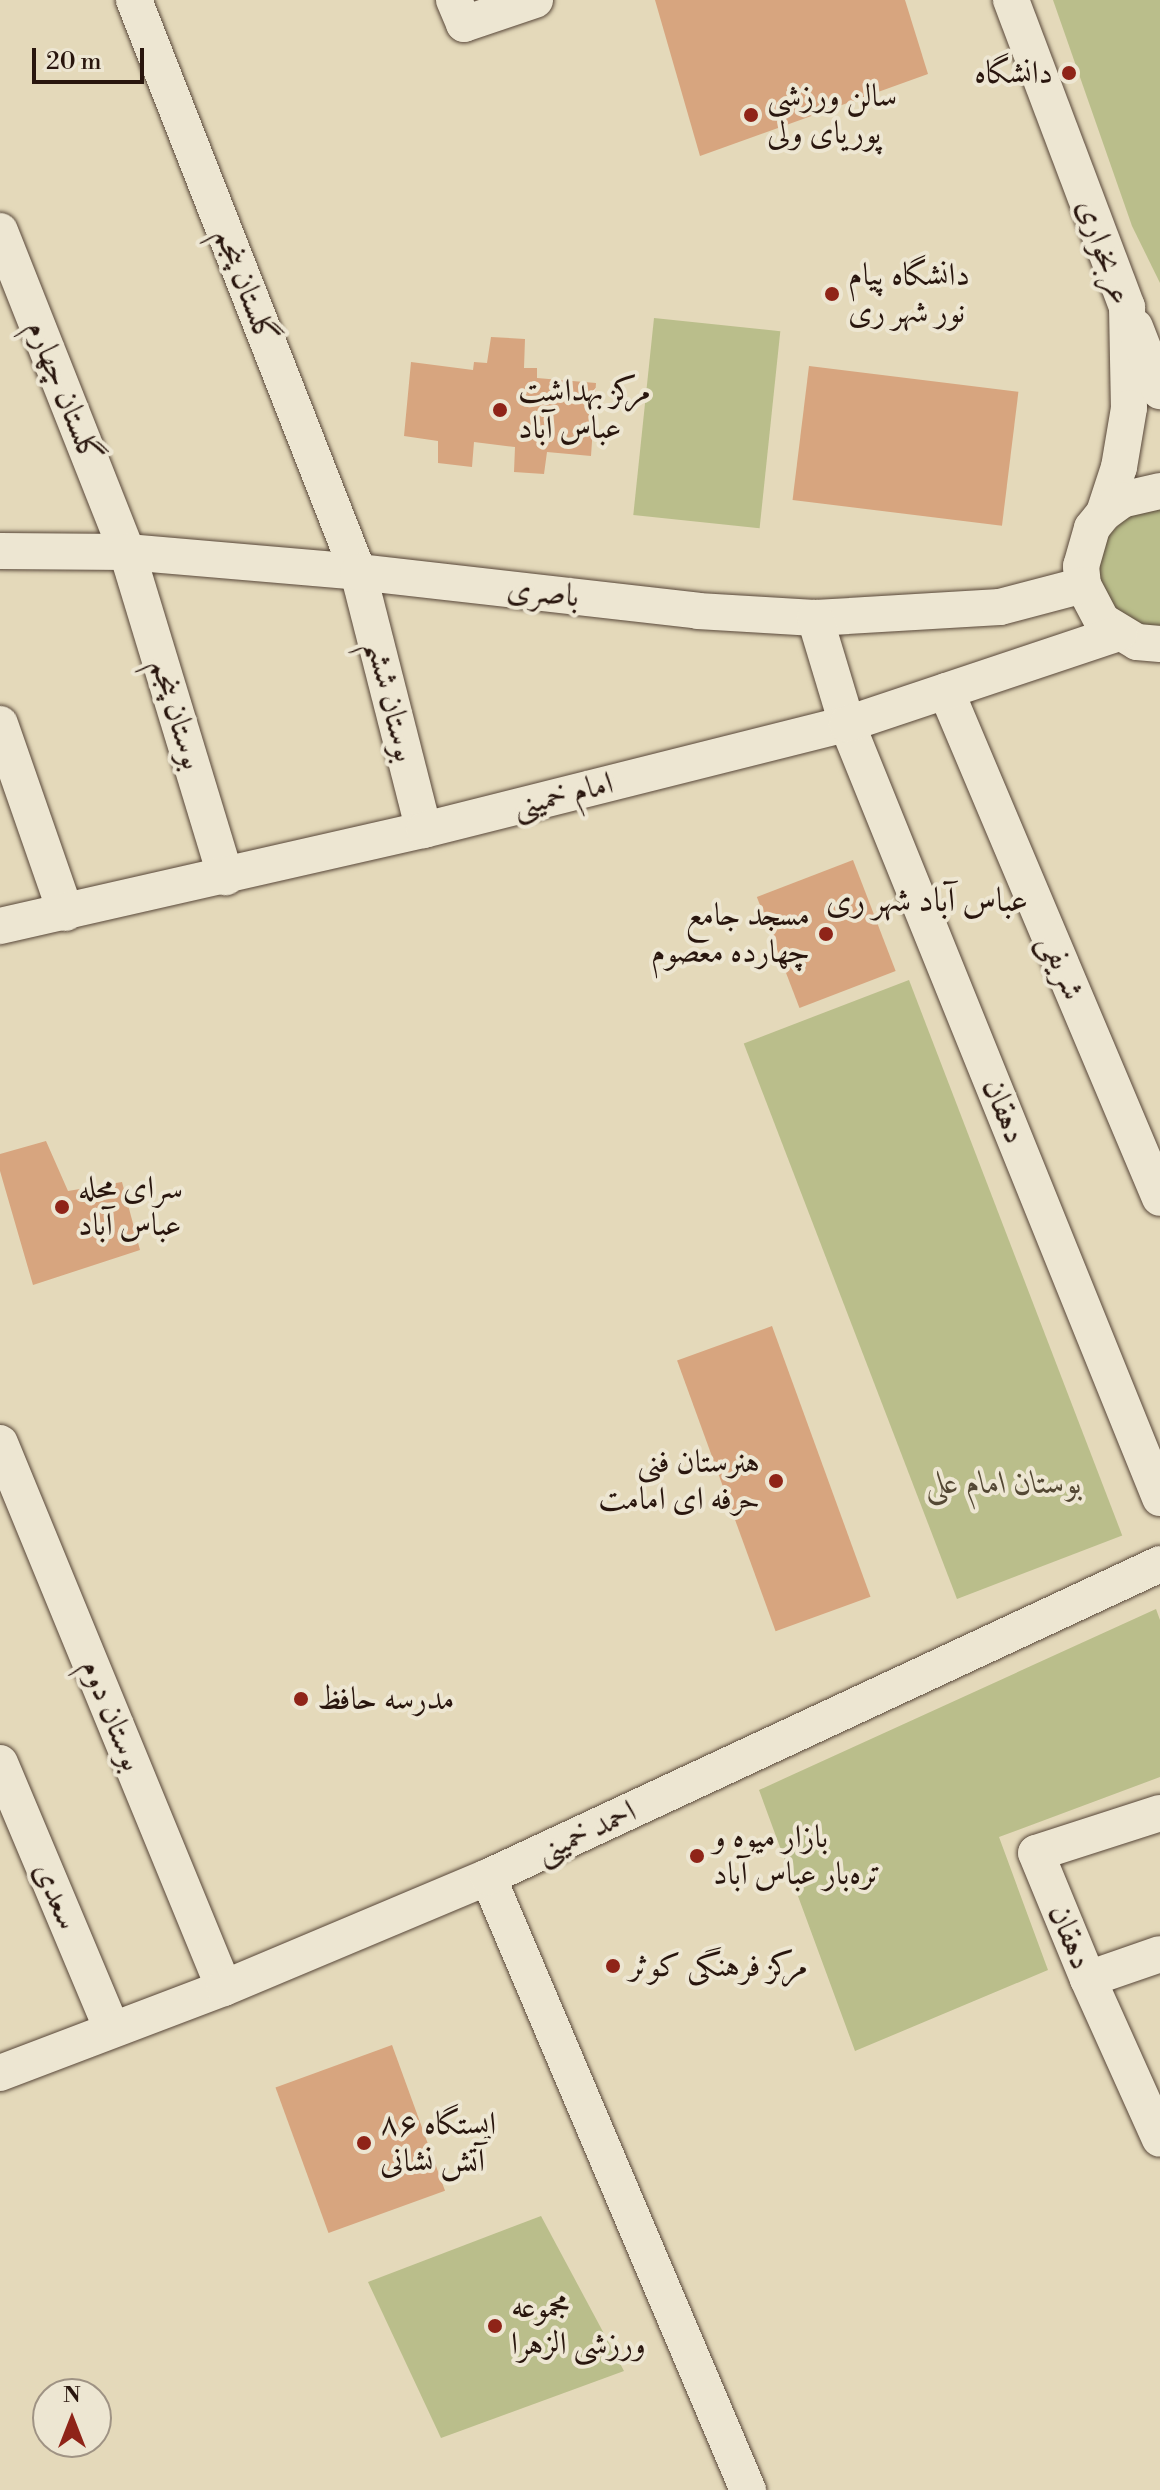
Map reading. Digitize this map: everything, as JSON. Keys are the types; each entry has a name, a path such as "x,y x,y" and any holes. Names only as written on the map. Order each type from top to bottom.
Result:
{"street":[{"name":"گلستان پنجم","path":"134,0 358,572"},
{"path":"454,0 464,24 535,0"},
{"name":"عربخواری","path":"1011,0 1127,307 1129,408 1119,467 1104,513 1084,546 1083,585"},
{"name":"گلستان چهارم","path":"0,231 127,552"},
{"path":"1127,307 1160,391"},
{"path":"1104,513 1122,500 1160,491"},
{"name":"باصری","path":"0,551 127,552 358,572 698,611 815,618 1000,607 1083,585"},
{"name":"بوستان پنجم","path":"127,552 226,877"},
{"name":"بوستان ششم","path":"358,572 424,830"},
{"path":"1083,585 1102,621 1137,642 1159,646"},
{"name":"دهقان","path":"815,618 847,724 1160,1498"},
{"name":"امام خمینی","path":"0,926 424,830 847,724 1119,633"},
{"name":"شریفی","path":"946,691 1160,1198"},
{"path":"0,724 66,913"},
{"name":"بوستان دوم","path":"0,1443 224,1988"},
{"name":"احمد خمینی","path":"0,2073 224,1988 488,1877 1160,1564"},
{"name":"سعدی","path":"0,1763 112,2029"},
{"name":"دهقان","path":"1160,1813 1036,1853 1088,1979 1160,2139"},
{"path":"488,1877 748,2490"},
{"path":"1088,1979 1160,1954"}],"green space":[{"path":"1053,0 1160,0 1160,283 1132,226"},
{"path":"654,318 780,331 760,528 633,515"},
{"path":"1160,508 1160,632 1125,621 1102,590 1099,571 1101,551 1110,534 1124,520 1143,510"},
{"name":"بوستان امام علی","path":"909,980 1122,1535 957,1599 744,1043"},
{"path":"1156,1609 1160,1620 1160,1777 999,1837 1048,1970 855,2051 759,1790"},
{"name":"مجموعه ورزشی الزهرا","path":"541,2216 624,2371 441,2438 368,2282"}],"building":[{"name":"سالن ورزشی پوریای ولی","path":"655,0 905,0 928,74 700,156"},
{"name":"مرکز ‌بهداشت عباس آباد","path":"491,337 525,339 524,368 537,368 537,378 596,383 591,456 547,452 544,474 514,472 515,447 474,442 472,467 438,463 438,441 404,436 411,362 473,370 474,362 487,363"},
{"path":"809,366 1018,392 1002,526 793,500"},
{"name":"مسجد جامع چهارده معصوم","path":"853,860 896,971 799,1008 757,897"},
{"path":"46,1141 68,1191 122,1182 140,1250 33,1285 0,1171 0,1154"},
{"name":"هنرستان فنی حرفه ای امامت","path":"772,1326 871,1597 776,1631 677,1361"},
{"name":"ایستگاه ۸۶ آتش نشانی","path":"392,2045 445,2191 328,2233 275,2087"}],"place":[{"name":"دانشگاه","path":"1069,73"},
{"name":"سالن ورزشی پوریای ولی","path":"751,115"},
{"name":"دانشگاه پیام نور شهر ری","path":"832,294"},
{"name":"مرکز ‌بهداشت عباس آباد","path":"500,410"},
{"name":"مسجد جامع چهارده معصوم","path":"826,934"},
{"name":"سرای محله عباس آباد","path":"62,1207"},
{"name":"هنرستان فنی حرفه ای امامت","path":"776,1481"},
{"name":"مدرسه حافظ","path":"301,1699"},
{"name":"بازار میوه و تره‌بار عباس آباد","path":"697,1856"},
{"name":"مرکز فرهنگی کوثر","path":"613,1966"},
{"name":"ایستگاه ۸۶ آتش نشانی","path":"364,2143"},
{"name":"مجموعه ورزشی الزهرا","path":"495,2326"}],"district":[{"name":"عباس آباد شهر ری","path":"927,902"}]}
